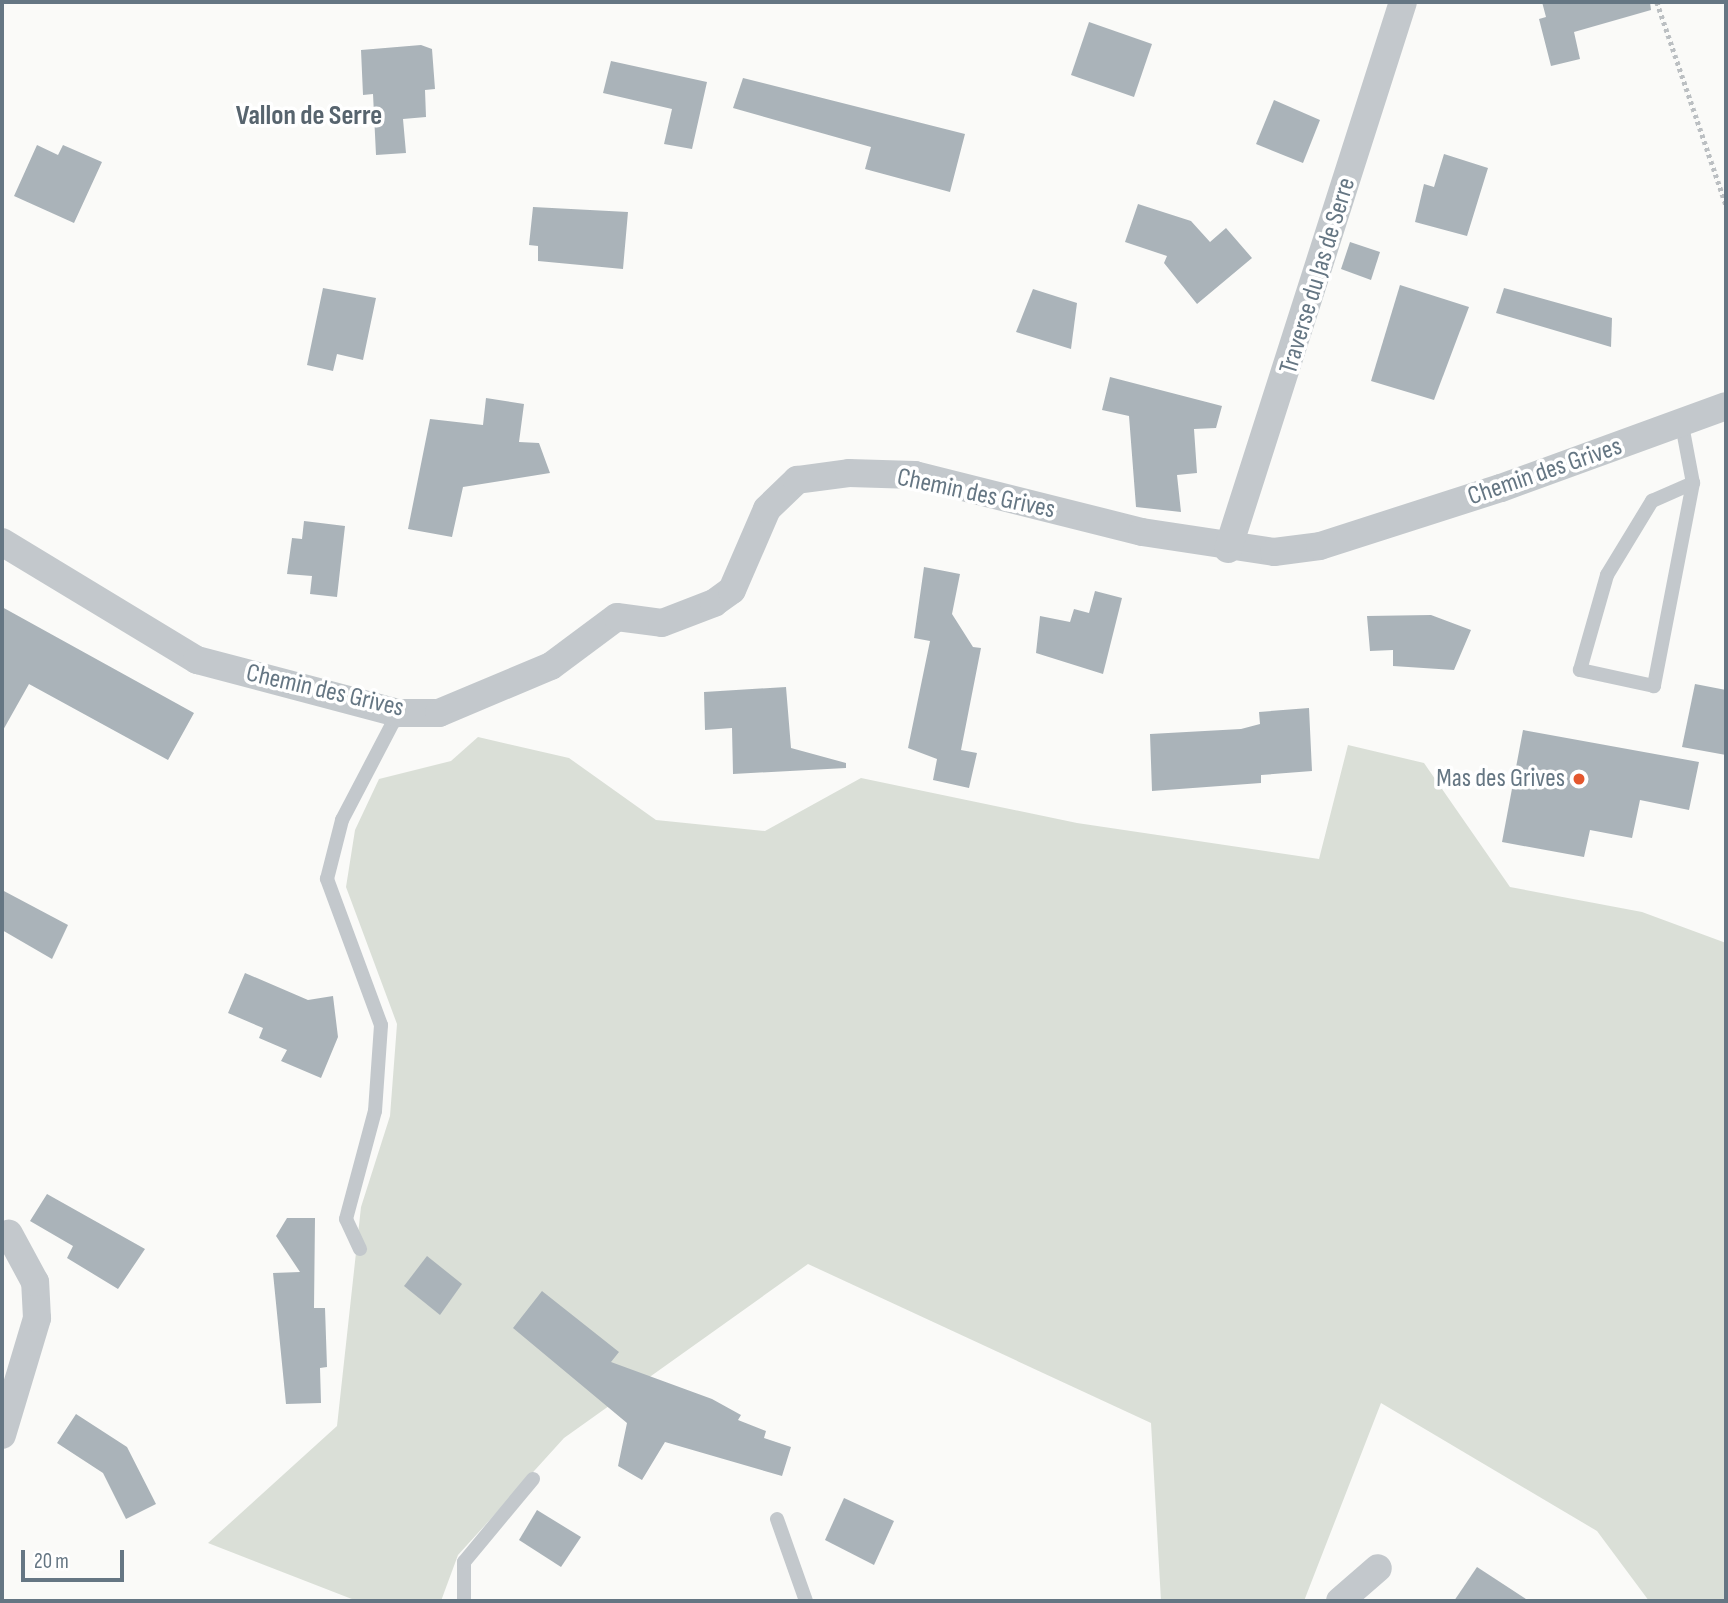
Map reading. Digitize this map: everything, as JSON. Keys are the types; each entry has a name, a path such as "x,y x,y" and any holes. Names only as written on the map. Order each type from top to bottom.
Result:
{"street":[{"name":"Traverse du Jas de Serre","path":"1228,549 1403,2"},
{"name":"Chemin des Grives","path":"2,542 197,660 398,713 439,713 551,666 617,617 662,623 715,603 732,590 767,509 797,480 814,476 915,475 1228,549 1320,546 1682,425 1726,406"},
{"path":"2,1435 37,1318 35,1282 9,1234"},
{"path":"1340,1601 1378,1568"}],"lane":[{"path":"1682,425 1693,483 1654,686 1580,670 1613,564 1652,501 1693,483"},
{"path":"360,1249 346,1219 375,1111 381,1025 327,879 342,820 398,713"},
{"path":"464,1601 464,1562 533,1479"},
{"path":"777,1519 806,1601"}],"path":[{"path":"1657,2 1726,205"}],"shaded area":[{"path":"478,737 569,758 656,820 765,831 861,778 1077,823 1319,859 1348,745 1424,763 1510,887 1642,912 1726,943 1726,1601 1649,1601 1597,1531 1381,1403 1304,1601 1161,1601 1151,1423 808,1264 564,1438 458,1555 441,1601 357,1601 208,1543 337,1426 361,1207 390,1116 397,1024 346,887 355,830 379,779 451,761"}],"building":[{"path":"1542,2 1650,2 1651,10 1574,32 1580,59 1551,66 1539,19 1546,17"},
{"path":"1089,22 1152,44 1134,97 1071,75"},
{"path":"421,45 432,49 435,89 425,90 426,117 403,119 406,153 376,155 373,94 363,95 361,50"},
{"path":"611,61 707,82 692,149 664,144 672,109 603,93"},
{"path":"743,78 965,134 950,192 865,169 871,147 733,108"},
{"path":"1274,100 1320,120 1303,163 1256,144"},
{"path":"37,145 58,155 63,145 102,162 74,223 14,196"},
{"path":"1444,154 1488,168 1467,236 1415,222 1424,184 1434,187"},
{"path":"1138,204 1191,221 1210,242 1226,228 1252,258 1197,304 1164,263 1167,256 1125,242"},
{"path":"533,207 628,212 623,269 538,261 538,246 529,245"},
{"path":"1350,242 1380,252 1371,280 1341,269"},
{"path":"1400,285 1469,307 1434,400 1371,381"},
{"path":"323,288 376,298 363,360 337,354 333,371 307,365"},
{"path":"1504,288 1612,318 1611,347 1496,313"},
{"path":"1033,289 1077,303 1071,349 1016,332"},
{"path":"1110,377 1222,406 1216,428 1194,429 1197,473 1177,475 1181,512 1136,507 1129,416 1102,410"},
{"path":"486,398 524,404 519,442 539,443 550,473 463,487 452,537 408,529 430,419 483,425"},
{"path":"304,521 345,526 337,597 310,594 312,576 287,574 292,538 302,539"},
{"path":"924,567 960,574 952,614 973,647 981,648 961,750 977,753 969,788 933,780 937,759 908,748 930,641 914,638"},
{"path":"1095,591 1122,598 1103,674 1036,653 1040,616 1070,622 1074,609 1089,613"},
{"path":"2,607 194,713 168,760 29,684 2,732"},
{"path":"1431,615 1471,630 1454,670 1393,666 1393,650 1370,651 1367,616"},
{"path":"1695,684 1726,690 1726,755 1682,747"},
{"path":"786,687 791,748 846,763 846,768 733,774 732,728 705,730 704,692"},
{"path":"1309,708 1312,771 1261,775 1261,783 1152,791 1150,734 1241,729 1260,724 1259,712"},
{"name":"Mas des Grives","path":"1523,730 1699,762 1689,810 1640,800 1632,838 1590,830 1584,857 1502,842"},
{"path":"2,890 68,925 52,959 2,930"},
{"path":"245,973 308,1000 333,996 338,1037 321,1078 281,1061 287,1050 259,1038 263,1028 228,1013"},
{"path":"47,1194 145,1249 118,1289 67,1258 73,1246 30,1221"},
{"path":"287,1218 315,1218 314,1308 325,1308 327,1367 320,1368 321,1403 286,1404 273,1273 300,1272 276,1236"},
{"path":"427,1256 462,1284 440,1315 404,1286"},
{"path":"542,1291 619,1352 611,1362 712,1399 741,1415 738,1420 766,1431 764,1438 791,1447 782,1476 665,1442 642,1480 618,1466 627,1423 513,1328"},
{"path":"76,1414 127,1447 156,1504 126,1519 103,1473 57,1443"},
{"path":"844,1498 894,1521 874,1565 825,1540"},
{"path":"537,1510 581,1537 561,1567 519,1540"},
{"path":"1477,1567 1529,1601 1454,1601"}],"place":[{"name":"Mas des Grives","path":"1579,779"}],"district":[{"name":"Vallon de Serre","path":"309,116"}]}
